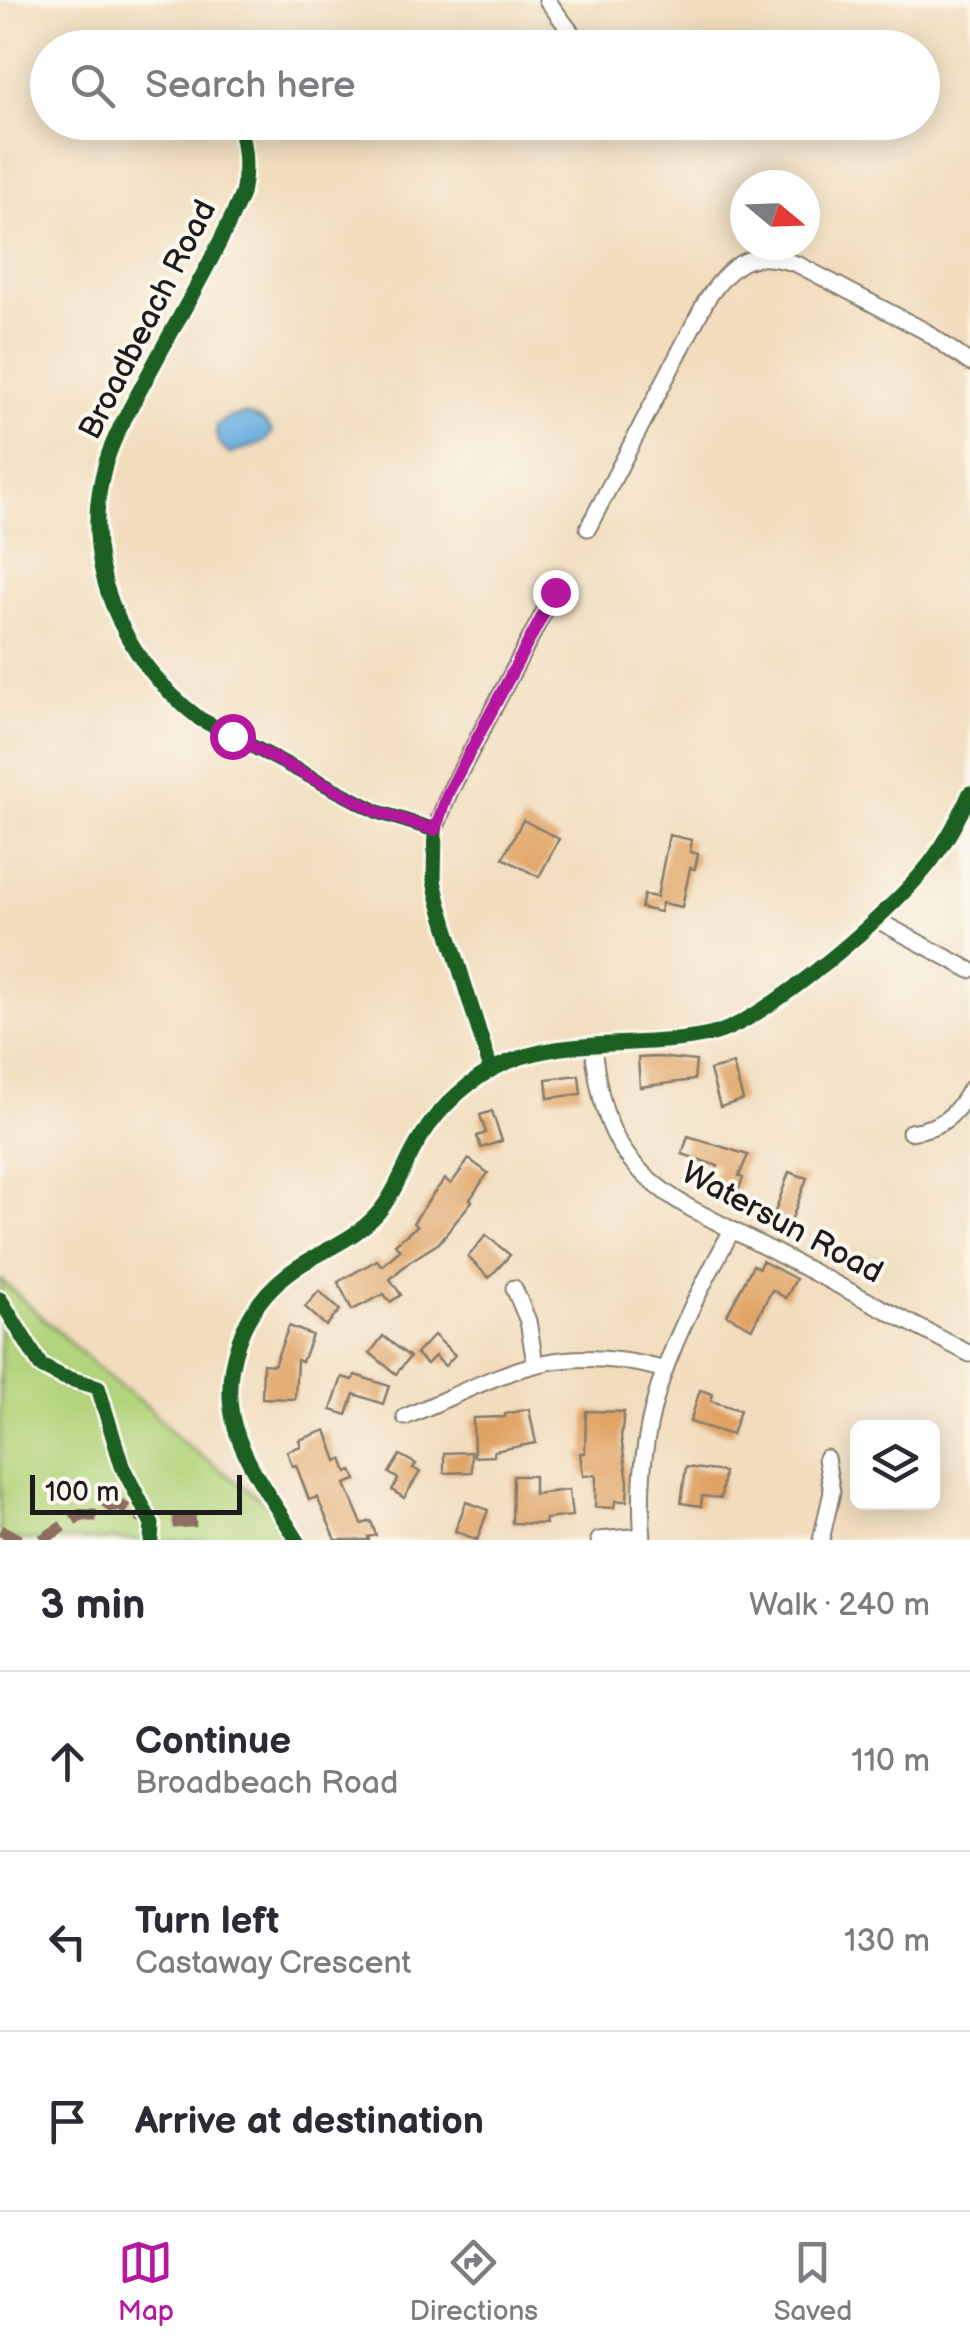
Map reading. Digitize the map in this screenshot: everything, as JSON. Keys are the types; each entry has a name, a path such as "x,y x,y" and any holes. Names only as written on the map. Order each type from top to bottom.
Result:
{"street":[{"path":"547,0 570,30"},
{"name":"Broadbeach Road","path":"242,140 242,194 106,462 99,524 104,581 125,635 140,660 178,702 200,719 378,812 435,830"},
{"path":"588,528 707,299 724,275 740,262 759,256 799,265 925,331 970,364"},
{"path":"491,1070 439,902 434,880 435,830 448,793 555,592"},
{"path":"298,1540 249,1460 236,1429 230,1381 243,1328 266,1294 290,1271 338,1247 367,1224 394,1191 426,1128 459,1094 491,1070 541,1052 725,1031 778,1000 875,919 934,859 970,793"},
{"path":"875,919 970,970"},
{"name":"Watersun Road","path":"593,1046 600,1101 614,1136 639,1170 668,1195 970,1354"},
{"path":"910,1132 936,1128 963,1103 970,1089"},
{"path":"599,1540 642,1538 644,1452 662,1370 684,1319 732,1230"},
{"path":"514,1288 528,1321 535,1363"},
{"path":"405,1416 535,1363 597,1357 662,1370"},
{"path":"822,1540 832,1492 826,1458"}],"green space":[{"path":"0,1279 109,1378 148,1407 181,1441 281,1514 297,1540 0,1540"}],"water":[{"path":"246,414 262,420 272,431 266,441 230,454 218,441 217,425 229,417"}],"building":[{"path":"523,820 559,839 539,877 503,858"},
{"path":"669,835 692,840 690,852 698,854 695,869 690,868 682,907 662,903 660,912 641,908 644,895 657,897"},
{"path":"638,1058 696,1061 694,1080 640,1087"},
{"path":"733,1064 743,1100 720,1107 710,1070"},
{"path":"579,1075 581,1094 548,1098 546,1079"},
{"path":"492,1111 502,1141 481,1148 477,1136 486,1133 480,1115"},
{"path":"688,1136 748,1155 739,1176 743,1178 738,1191 712,1180 718,1166 682,1154"},
{"path":"469,1159 488,1173 439,1243 390,1279 401,1295 390,1302 384,1294 352,1310 338,1282 377,1260 382,1266 400,1250 395,1244 417,1226 413,1223 445,1179 451,1184"},
{"path":"789,1172 807,1178 791,1221 774,1215"},
{"path":"486,1235 510,1255 489,1278 468,1257"},
{"path":"762,1261 796,1279 786,1298 772,1290 752,1328 727,1315 753,1265 759,1268"},
{"path":"319,1291 340,1310 326,1326 305,1307"},
{"path":"289,1326 312,1335 302,1362 297,1360 295,1399 262,1398 263,1364 274,1365"},
{"path":"434,1335 455,1355 445,1366 435,1356 427,1364 416,1354"},
{"path":"383,1336 410,1357 396,1374 370,1353"},
{"path":"355,1375 389,1386 383,1404 354,1394 347,1415 331,1410 342,1377 353,1380"},
{"path":"700,1390 713,1394 711,1401 740,1410 732,1435 690,1422"},
{"path":"529,1409 536,1443 494,1451 494,1456 474,1457 473,1418 505,1417"},
{"path":"586,1411 624,1412 621,1438 627,1501 615,1501 614,1508 595,1507 596,1475 583,1476 580,1453 585,1453"},
{"path":"326,1430 337,1461 342,1459 347,1472 352,1470 356,1480 345,1484 362,1524 371,1521 376,1535 368,1537 369,1540 336,1540 317,1497 309,1500 296,1465 292,1466 287,1451 301,1446 299,1440"},
{"path":"471,1452 472,1472 444,1473 444,1453"},
{"path":"400,1455 416,1464 413,1468 420,1472 404,1498 392,1490 398,1479 389,1473"},
{"path":"686,1467 724,1472 721,1498 702,1496 701,1506 681,1503"},
{"path":"513,1476 534,1476 534,1494 569,1490 572,1516 545,1519 546,1524 512,1523"},
{"path":"466,1502 488,1510 477,1540 455,1531"}],"marked path":[{"path":"42,1540 80,1515 100,1516 110,1505 121,1506 152,1524 196,1521"},
{"path":"0,1530 20,1540"}],"cycle path":[{"path":"242,140 242,194 124,419 106,462 98,499 102,571 112,605 128,637 172,695 200,719 378,812 435,830 434,881 491,1070"},
{"path":"297,1540 247,1457 231,1406 230,1385 238,1342 258,1304 273,1287 300,1265 367,1224 393,1191 421,1137 438,1114 469,1084 493,1069 545,1051 709,1035 762,1010 795,987 862,932 916,879 944,843 970,793"},
{"path":"0,1299 41,1366 98,1387 122,1466 152,1524 151,1540"}],"route":[{"path":"232,736 378,812 435,830 448,793 555,592"}]}
